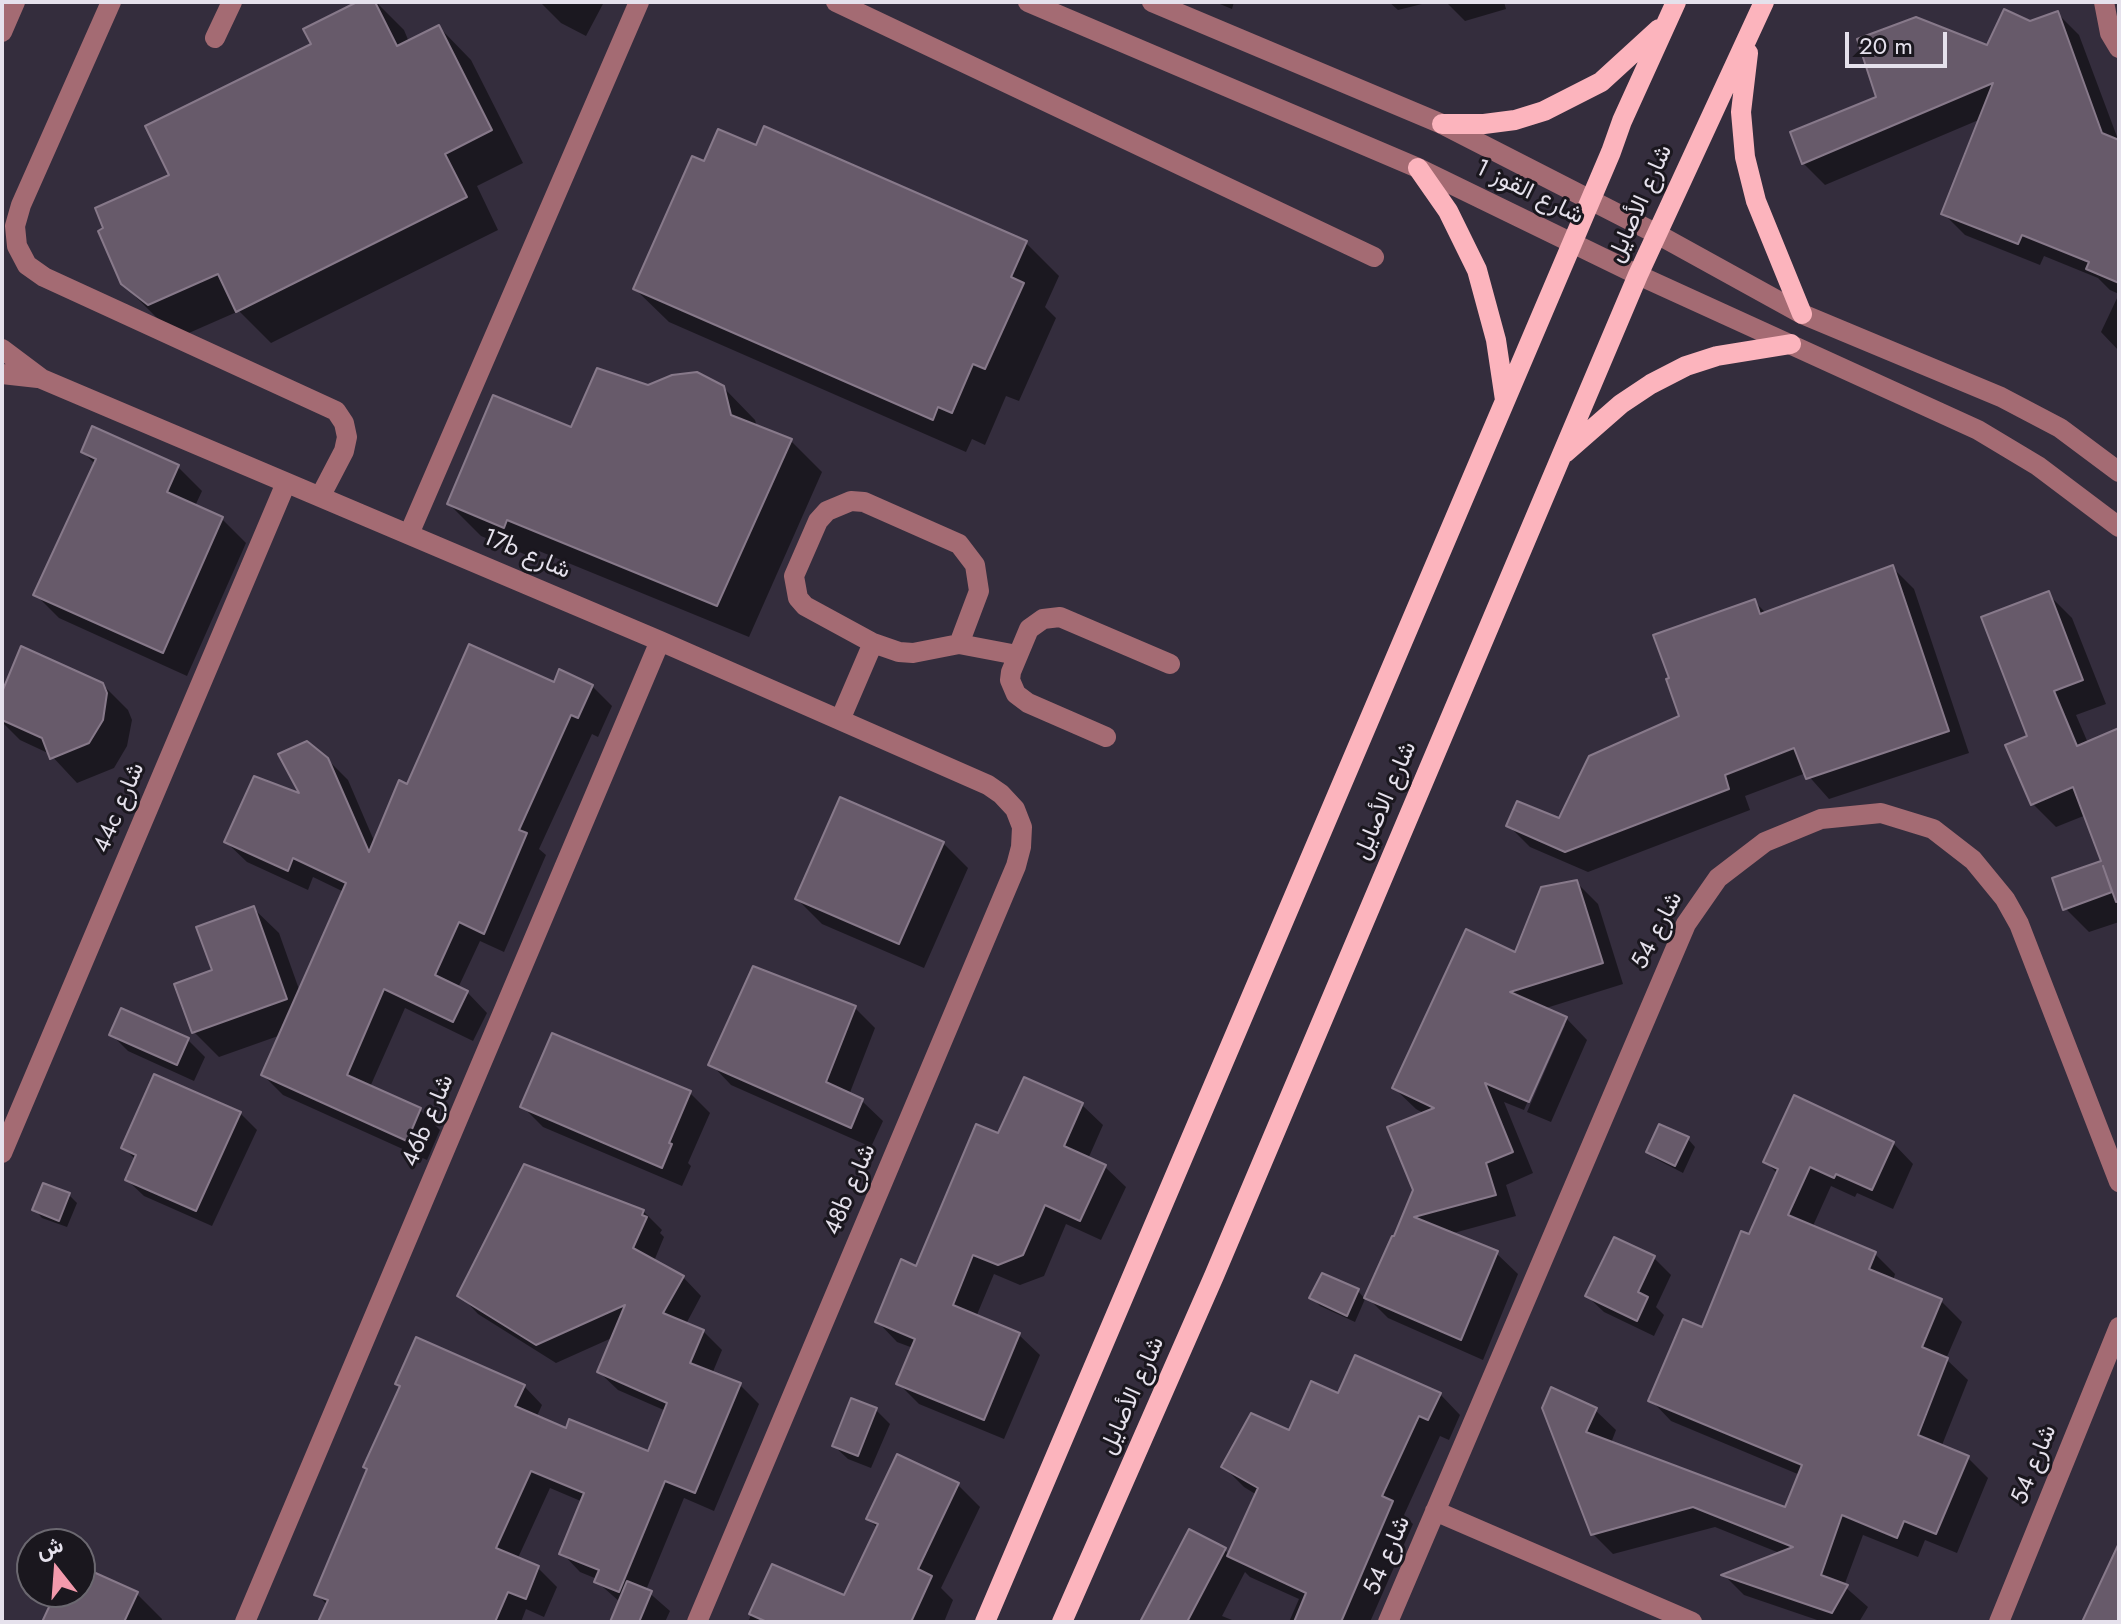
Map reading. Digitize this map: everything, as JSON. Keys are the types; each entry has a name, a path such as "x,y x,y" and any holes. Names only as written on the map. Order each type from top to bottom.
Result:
{"main road":[{"name":"شارع الأصايل","path":"1062,1622 1214,1276 1638,275 1764,2"},
{"path":"1442,124 1515,120 1574,98 1601,82 1672,11"},
{"name":"شارع الأصايل","path":"985,1622 1589,199 1672,11"},
{"path":"1756,22 1745,66 1741,112 1745,157 1756,201 1802,314"},
{"path":"1418,168 1448,211 1477,270 1496,340 1505,400"},
{"path":"1559,458 1621,404 1686,366 1717,356 1791,344"}],"street":[{"path":"2,32 15,2"},
{"path":"111,2 21,205 15,226 17,246 27,265 44,277 336,411 344,423 347,437 344,451 320,497"},
{"path":"215,38 232,2"},
{"path":"409,534 639,2"},
{"path":"836,2 1374,257"},
{"name":"شارع القوز 1","path":"1028,2 1418,168 1638,275 1978,430 2038,466 2119,527"},
{"name":"شارع القوز 1","path":"1152,2 1442,124 1657,234 1802,314 2001,397 2060,428 2119,472"},
{"path":"2104,2 2110,33 2119,48"},
{"name":"17b شارع","path":"2,349 42,379 660,641 988,785"},
{"name":"17b شارع","path":"2,374 42,379"},
{"name":"44c شارع","path":"2,1153 286,483"},
{"path":"959,644 979,591 975,565 968,553 948,536 864,502 851,501 827,511 818,521 797,565 794,587 805,606 873,643 899,652 913,653 959,644 1017,655"},
{"path":"1106,737 1021,700 1010,680 1029,629 1043,619 1060,617 1170,664"},
{"name":"46b شارع","path":"245,1622 660,641"},
{"path":"840,720 873,643"},
{"name":"48b شارع","path":"697,1622 1016,866 1022,827 1015,809 988,785"},
{"name":"شارع 54","path":"1388,1622 1686,924 1718,878 1765,842 1821,819 1881,813 1933,829 1973,860 2005,899 2019,924 2119,1182"},
{"name":"شارع 54","path":"1999,1622 2119,1327"},
{"name":"شارع 54","path":"1435,1511 1692,1622"}],"building":[{"path":"357,2 375,2 397,46 439,25 492,130 445,154 467,197 236,312 218,274 148,305 121,284 98,231 103,228 95,208 169,175 145,126 311,44 303,29"},
{"path":"2004,9 2030,21 2058,11 2102,133 2119,140 2119,283 2086,269 2089,262 2022,235 2018,244 1941,214 1993,83 1802,164 1790,132 1876,97 1857,39 1916,17 1987,45"},
{"path":"764,126 1027,241 1011,277 1024,283 985,369 973,364 952,413 938,407 933,420 633,289 692,156 704,161 718,129 756,145"},
{"path":"597,368 648,385 672,375 697,372 724,386 731,415 792,439 717,606 507,520 504,528 447,504 493,395 571,427"},
{"path":"92,426 179,465 167,492 223,517 163,653 33,595 96,459 81,452"},
{"path":"1893,565 1949,731 1806,779 1794,748 1725,775 1729,789 1565,852 1506,826 1517,801 1559,818 1589,756 1679,716 1653,635 1755,599 1760,614"},
{"path":"2049,591 2083,680 2054,691 2077,746 2119,728 2119,901 2116,902 2103,866 2112,892 2063,910 2052,878 2101,861 2073,787 2031,805 2005,745 2027,736 1981,617"},
{"path":"469,644 554,682 559,669 593,685 578,718 571,715 519,830 527,833 484,934 459,922 435,975 468,991 453,1022 384,989 347,1075 421,1108 407,1141 261,1075 346,883 293,858 288,871 224,842 254,776 299,793 278,754 307,741 328,758 369,852 399,780 407,784"},
{"path":"21,646 103,683 107,693 103,720 89,743 50,759 42,738 2,720 2,692"},
{"path":"840,797 944,842 899,944 795,899"},
{"path":"1577,880 1603,963 1510,992 1567,1017 1529,1102 1485,1083 1513,1152 1486,1163 1496,1195 1414,1217 1498,1251 1461,1340 1364,1298 1413,1190 1387,1127 1434,1108 1392,1088 1466,929 1515,952 1541,887"},
{"path":"254,906 287,999 192,1033 174,984 212,970 196,927"},
{"path":"753,966 856,1006 826,1082 863,1099 851,1128 708,1065"},
{"path":"121,1008 189,1038 177,1065 109,1035"},
{"path":"552,1033 691,1091 662,1168 520,1107"},
{"path":"154,1074 241,1112 196,1211 125,1180 136,1155 121,1148"},
{"path":"1024,1077 1083,1103 1064,1146 1106,1165 1080,1221 1045,1205 1023,1255 998,1265 973,1255 953,1305 1020,1333 984,1420 896,1384 915,1339 875,1322 901,1259 916,1266 976,1124 998,1133"},
{"path":"1794,1095 1894,1142 1872,1190 1836,1174 1834,1178 1810,1167 1788,1215 1876,1252 1869,1269 1942,1299 1922,1347 1948,1358 1918,1435 1969,1456 1936,1534 1904,1521 1897,1538 1842,1515 1821,1575 1848,1585 1832,1613 1721,1575 1793,1547 1693,1507 1591,1535 1542,1408 1551,1387 1597,1408 1586,1432 1785,1507 1802,1465 1648,1401 1683,1319 1702,1327 1741,1231 1749,1234 1778,1169 1763,1162"},
{"path":"1659,1124 1689,1137 1675,1166 1646,1152"},
{"path":"524,1164 644,1210 642,1215 647,1217 633,1248 684,1276 663,1313 704,1330 690,1363 741,1383 695,1493 665,1481 619,1592 594,1582 599,1570 559,1554 584,1493 531,1471 496,1548 539,1566 526,1599 508,1592 495,1622 318,1622 328,1600 314,1595 367,1469 363,1467 400,1386 395,1384 416,1337 525,1385 515,1406 566,1428 569,1419 648,1451 667,1403 597,1372 625,1305 536,1345 457,1296"},
{"path":"43,1183 70,1193 59,1221 32,1210"},
{"path":"1614,1237 1655,1256 1638,1292 1648,1297 1637,1321 1585,1296"},
{"path":"1322,1273 1359,1289 1347,1316 1309,1298"},
{"path":"1355,1355 1441,1393 1428,1420 1419,1416 1382,1496 1393,1501 1341,1622 1294,1622 1306,1593 1227,1556 1258,1488 1221,1467 1251,1413 1289,1430 1311,1381 1338,1393"},
{"path":"851,1398 877,1408 858,1456 832,1446"},
{"path":"897,1454 959,1483 918,1569 932,1576 911,1622 767,1622 749,1614 772,1564 844,1595 878,1524 866,1519"},
{"path":"1189,1529 1226,1548 1187,1622 1140,1622"},
{"path":"2119,1543 2119,1622 2082,1622"},
{"path":"96,1573 138,1592 124,1622 42,1622 49,1608 96,1608"},
{"path":"627,1581 652,1591 639,1622 610,1622"}]}
